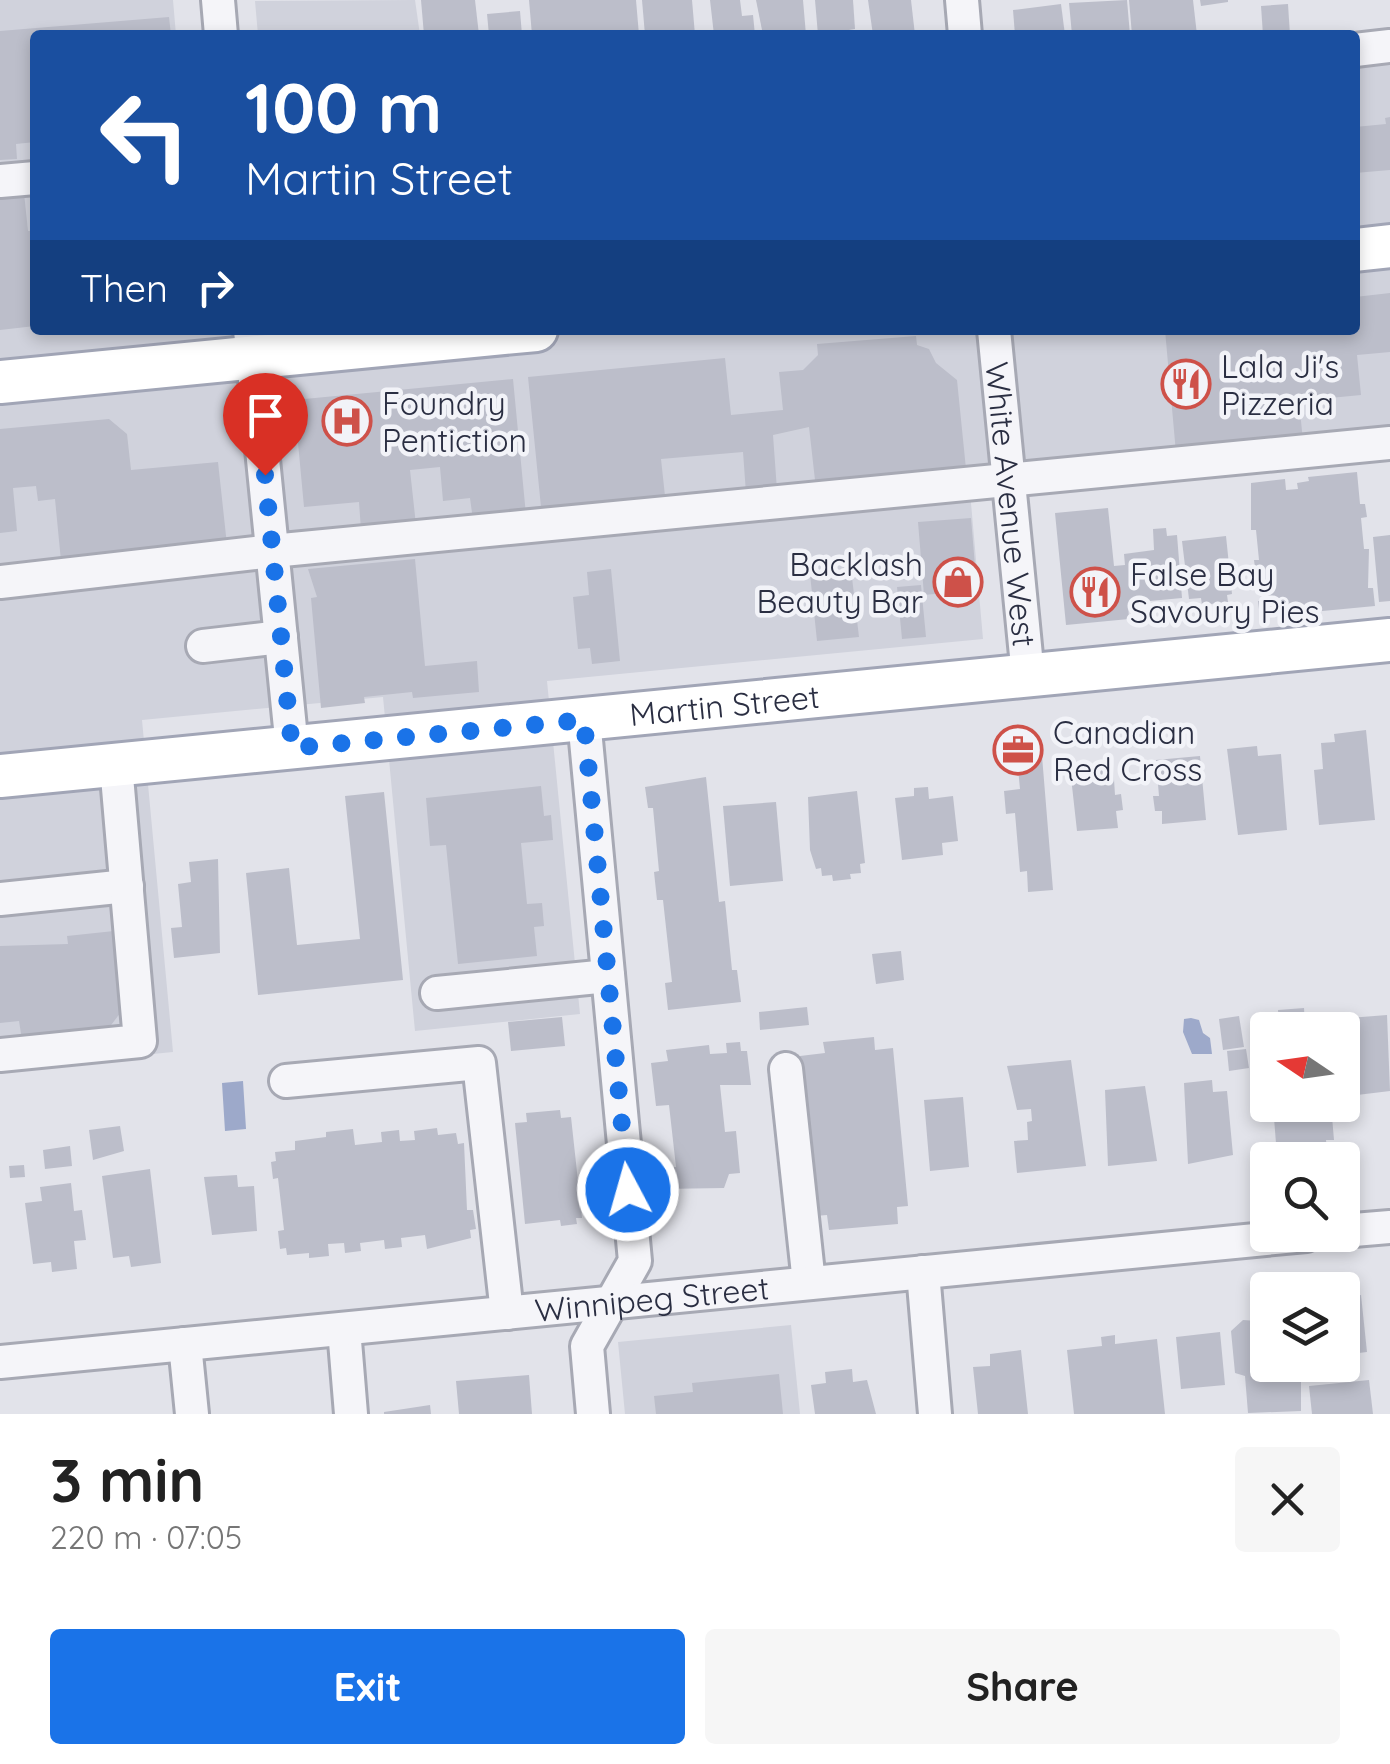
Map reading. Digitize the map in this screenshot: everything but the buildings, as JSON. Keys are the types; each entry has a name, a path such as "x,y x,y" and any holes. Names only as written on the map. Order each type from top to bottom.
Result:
{"main road":[{"path":"1360,249 1390,246"},
{"path":"0,382 252,344 435,335"},
{"name":"Martin Street","path":"0,776 1390,640"}],"street":[{"path":"218,0 221,30"},
{"path":"962,0 965,30"},
{"path":"1360,49 1390,46"},
{"path":"0,181 30,178"},
{"name":"White Avenue West","path":"994,335 1028,676"},
{"path":"252,344 292,748"},
{"path":"0,582 272,551 1390,442"},
{"path":"203,646 281,637"},
{"path":"584,720 635,1261 586,1346 593,1414"},
{"path":"0,1056 140,1041 116,765"},
{"path":"0,898 127,886"},
{"path":"437,993 608,976"},
{"path":"286,1081 479,1063 508,1312"},
{"path":"786,1069 809,1283"},
{"path":"1360,1230 1390,1227"},
{"name":"Winnipeg Street","path":"0,1362 1250,1240"},
{"path":"923,1272 935,1414"},
{"path":"344,1328 351,1414"},
{"path":"185,1344 192,1414"}],"shaded area":[{"path":"0,0 173,0 176,30 30,30 30,335 1360,335 1360,64 1390,61 1390,429 968,469 983,639 547,681 580,1014 415,1031 383,697 142,720 173,1052 0,1069"},
{"path":"415,0 419,30 258,30 255,1"},
{"path":"791,1325 800,1414 625,1414 618,1342"}],"water":[{"path":"1184,1019 1199,1020 1203,1033 1210,1038 1212,1054 1192,1054 1183,1032"},
{"path":"243,1081 246,1129 225,1131 222,1083"}],"place":[{"name":"Lala Ji's Pizzeria","path":"1186,384"},
{"name":"Foundry Pentiction","path":"347,421"},
{"name":"Backlash Beauty Bar","path":"958,582"},
{"name":"False Bay Savoury Pies","path":"1095,592"},
{"name":"Canadian Red Cross","path":"1018,750"}],"route":[{"path":"265,475 292,748 584,720 628,1190"}]}
